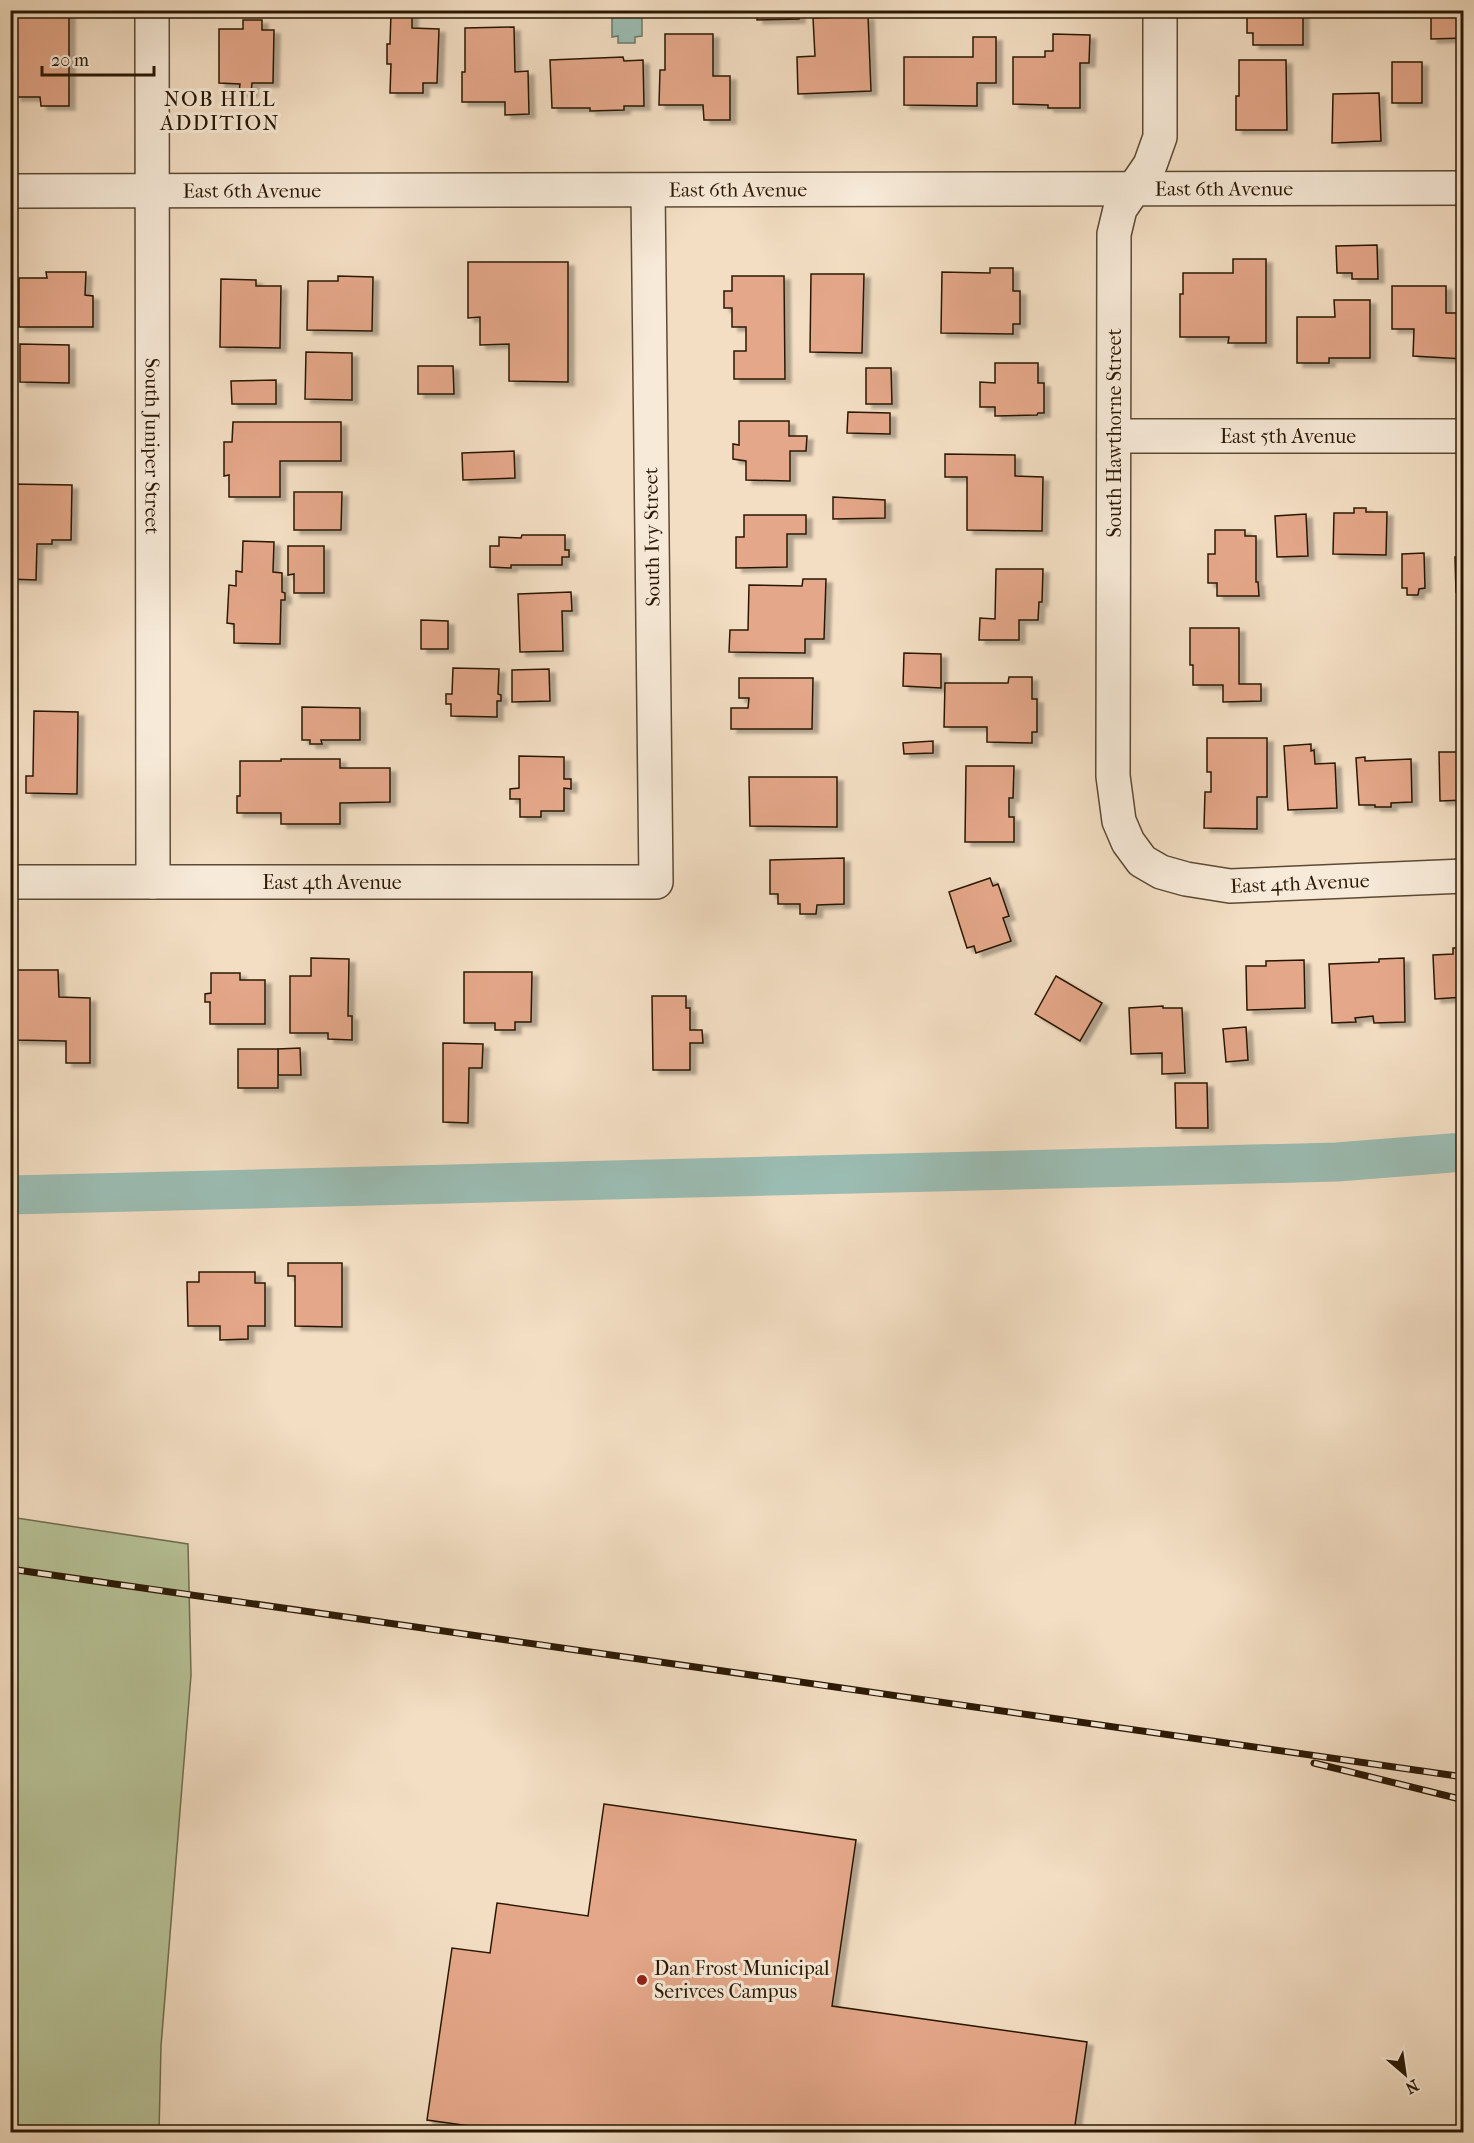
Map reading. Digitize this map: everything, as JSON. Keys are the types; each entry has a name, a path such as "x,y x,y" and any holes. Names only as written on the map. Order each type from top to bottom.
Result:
{"street":[{"name":"South Juniper Street","path":"152,10 153,882"},
{"name":"South Hawthorne Street","path":"1142,861 1128,842 1119,821 1113,776 1114,234 1120,209 1150,165 1160,137 1160,10"},
{"name":"East 6th Avenue","path":"10,191 1464,188"},
{"name":"South Ivy Street","path":"648,191 656,882"},
{"name":"East 5th Avenue","path":"1113,436 1464,436"},
{"name":"East 4th Avenue","path":"1142,861 1161,872 1186,879 1230,886 1464,876"},
{"name":"East 4th Avenue","path":"10,882 656,882"}],"green space":[{"path":"10,1517 188,1544 191,1675 161,2046 159,2132 11,2132"}],"water":[{"path":"612,11 642,11 642,36 635,37 635,43 618,43 618,36 612,37"}],"building":[{"path":"15,10 69,10 69,106 41,106 40,97 15,97"},
{"path":"757,10 799,10 799,19 757,20"},
{"path":"1247,10 1303,10 1303,45 1253,45 1253,33 1247,33"},
{"path":"1464,11 1464,38 1431,39 1431,12"},
{"path":"391,13 412,13 412,28 439,29 437,83 423,83 423,93 390,93 391,64 387,64 387,44 390,44"},
{"path":"868,16 871,91 798,94 797,57 815,56 813,18"},
{"path":"243,20 262,20 262,30 274,30 273,83 252,83 251,93 239,93 240,84 219,83 219,29 243,29"},
{"path":"514,27 515,72 528,71 529,114 505,115 505,102 462,102 465,28"},
{"path":"665,34 713,34 713,76 730,76 730,120 704,120 703,105 659,105 660,70 665,70"},
{"path":"1053,34 1090,35 1089,63 1080,63 1080,108 1048,108 1048,105 1013,104 1013,57 1045,57 1045,51 1053,51"},
{"path":"973,37 996,37 996,83 977,83 977,106 904,105 904,57 973,57"},
{"path":"623,57 624,61 643,60 644,106 624,106 624,110 590,111 590,108 552,108 550,60"},
{"path":"1239,60 1286,60 1287,130 1236,130"},
{"path":"1392,62 1422,62 1422,103 1392,103"},
{"path":"1379,93 1381,141 1332,143 1333,94"},
{"path":"1457,240 1464,240 1464,259 1457,259"},
{"path":"1377,245 1378,279 1352,279 1352,273 1337,273 1336,246"},
{"path":"1233,259 1266,259 1266,343 1228,343 1229,337 1180,337 1180,294 1183,294 1183,273 1233,273"},
{"path":"468,262 568,262 568,382 509,381 509,344 480,345 480,317 468,318"},
{"path":"990,268 1013,268 1013,291 1020,291 1020,324 1013,324 1013,334 941,333 942,272 990,273"},
{"path":"46,272 86,272 85,295 93,296 93,327 19,327 19,278 47,278"},
{"path":"811,274 864,274 862,353 810,352"},
{"path":"338,276 373,277 372,331 307,330 308,281 338,281"},
{"path":"732,276 784,276 785,379 734,379 734,351 746,351 746,327 732,327 732,308 724,308 724,291 732,291"},
{"path":"221,279 256,280 256,286 281,286 280,348 220,347"},
{"path":"1392,286 1446,286 1446,313 1464,313 1464,359 1413,356 1414,329 1392,329"},
{"path":"1334,300 1370,300 1370,358 1329,358 1329,363 1297,363 1297,317 1335,317"},
{"path":"20,344 69,345 69,383 20,382"},
{"path":"306,352 352,353 352,400 305,399"},
{"path":"995,363 1038,363 1038,383 1044,383 1044,413 995,416 995,407 980,407 980,382 995,383"},
{"path":"418,366 453,366 454,394 418,394"},
{"path":"866,368 891,368 892,404 866,404"},
{"path":"276,380 276,404 232,404 231,381"},
{"path":"848,412 890,413 890,434 847,433"},
{"path":"739,421 789,421 789,436 807,436 806,451 790,451 790,481 746,480 746,461 733,459 733,444 739,445"},
{"path":"233,422 341,422 341,461 280,461 280,497 229,497 229,475 224,476 224,442 232,442"},
{"path":"514,451 515,478 463,480 462,453"},
{"path":"945,454 1015,455 1015,476 1043,477 1042,531 967,530 967,477 945,477"},
{"path":"12,484 72,485 71,540 52,540 52,544 37,544 36,580 10,579"},
{"path":"294,492 342,492 341,530 294,530"},
{"path":"833,497 885,500 885,518 833,519"},
{"path":"1354,508 1366,508 1366,512 1387,512 1386,555 1333,554 1334,513 1354,513"},
{"path":"1306,514 1308,556 1277,557 1275,516"},
{"path":"744,515 806,515 806,534 787,534 787,567 736,568 736,537 744,537"},
{"path":"1215,530 1245,530 1245,536 1256,536 1256,582 1258,582 1259,596 1217,596 1217,583 1208,583 1208,554 1215,554"},
{"path":"1461,533 1464,533 1464,592 1456,592 1455,557 1462,557"},
{"path":"522,535 565,535 565,550 569,550 569,557 562,557 562,565 490,567 490,546 499,546 499,537 521,538"},
{"path":"243,541 274,542 273,572 282,573 282,592 285,593 285,600 281,600 280,644 234,643 234,624 227,623 229,585 236,586 236,571 242,572"},
{"path":"288,546 324,546 324,593 294,593 294,574 288,575"},
{"path":"1424,553 1425,588 1419,589 1418,595 1407,595 1407,588 1402,588 1402,554"},
{"path":"996,569 1043,569 1042,602 1039,602 1038,620 1019,620 1019,640 979,640 980,618 995,619"},
{"path":"803,579 826,579 824,639 805,639 805,653 729,652 730,630 748,630 749,585 802,586"},
{"path":"571,592 572,611 562,611 563,651 520,652 518,594"},
{"path":"421,620 448,621 448,649 421,649"},
{"path":"1190,628 1239,628 1239,684 1261,684 1261,701 1223,702 1223,685 1193,685 1193,665 1190,665"},
{"path":"904,653 941,654 941,688 903,686"},
{"path":"453,668 499,669 498,694 501,695 501,701 497,701 497,717 451,716 451,704 446,704 446,694 452,694"},
{"path":"549,669 550,701 512,702 512,670"},
{"path":"1009,677 1032,677 1032,699 1037,699 1037,732 1032,732 1032,743 987,742 987,727 944,727 945,683 1008,683"},
{"path":"739,678 813,678 812,729 731,729 731,708 748,708 749,698 739,698"},
{"path":"302,707 360,708 360,740 321,740 322,744 310,744 310,740 302,740"},
{"path":"34,711 78,712 77,794 26,793 26,776 33,776"},
{"path":"1207,738 1267,738 1267,797 1257,797 1257,829 1204,828 1205,792 1211,792 1211,772 1207,772"},
{"path":"933,741 933,753 904,754 903,743"},
{"path":"1311,744 1315,764 1335,763 1337,808 1288,810 1284,746"},
{"path":"1439,752 1464,752 1464,800 1440,801"},
{"path":"519,756 564,757 564,779 571,779 571,789 564,788 564,811 541,811 541,817 520,817 520,799 510,799 510,789 519,788"},
{"path":"1365,757 1365,761 1411,759 1412,802 1391,803 1391,807 1359,805 1356,758"},
{"path":"281,759 340,759 340,768 390,768 390,802 340,803 340,824 281,824 281,813 237,813 237,796 240,796 240,761 281,761"},
{"path":"966,766 1014,766 1013,798 1009,798 1009,817 1014,817 1014,842 965,842"},
{"path":"749,777 837,777 837,827 750,826"},
{"path":"844,858 844,904 817,905 816,914 800,914 800,904 778,904 778,894 770,894 770,860"},
{"path":"990,878 993,886 998,884 1009,916 1003,918 1011,941 976,953 974,946 967,948 949,892"},
{"path":"1453,948 1464,948 1464,997 1435,999 1433,955 1453,954"},
{"path":"311,958 349,959 348,1016 352,1016 352,1040 328,1039 328,1033 290,1033 290,976 311,976"},
{"path":"1404,958 1405,1022 1374,1023 1373,1016 1355,1018 1356,1022 1332,1023 1329,964 1379,962 1379,959"},
{"path":"1304,960 1305,1008 1247,1010 1246,966 1266,966 1266,961"},
{"path":"14,970 58,970 59,997 90,998 90,1063 66,1063 66,1041 14,1040"},
{"path":"464,972 532,972 531,1022 515,1022 515,1030 495,1030 495,1023 464,1023"},
{"path":"211,973 240,973 240,980 265,980 265,1024 210,1024 210,1002 205,1002 205,994 211,993"},
{"path":"1056,976 1102,1003 1080,1041 1035,1014"},
{"path":"652,996 686,996 686,1008 690,1008 690,1030 702,1030 703,1043 690,1043 690,1070 653,1070"},
{"path":"1163,1006 1163,1008 1182,1008 1185,1073 1162,1074 1162,1053 1131,1054 1129,1008"},
{"path":"1246,1027 1248,1060 1226,1062 1223,1029"},
{"path":"443,1043 483,1044 482,1068 469,1068 468,1123 443,1122"},
{"path":"300,1048 301,1075 278,1075 278,1049"},
{"path":"238,1049 278,1049 278,1088 238,1088"},
{"path":"1175,1083 1207,1083 1208,1128 1176,1128"},
{"path":"288,1263 342,1263 342,1327 295,1326 295,1276 288,1276"},
{"path":"199,1272 255,1272 255,1283 265,1283 265,1326 248,1326 248,1339 220,1340 220,1326 188,1326 187,1282 199,1282"},
{"name":"Dan Frost Municipal Serivces Campus","path":"604,1804 856,1840 832,2006 1087,2042 1074,2132 514,2132 427,2120 452,1948 490,1953 497,1903 588,1916"}],"waterway":[{"path":"10,1195 1337,1162 1464,1152"}],"railway":[{"path":"10,1569 1464,1777"},
{"path":"1314,1763 1464,1800"}],"place":[{"name":"Dan Frost Municipal Serivces Campus","path":"642,1980"}],"district":[{"name":"NOB HILL ADDITION","path":"220,111"}]}
